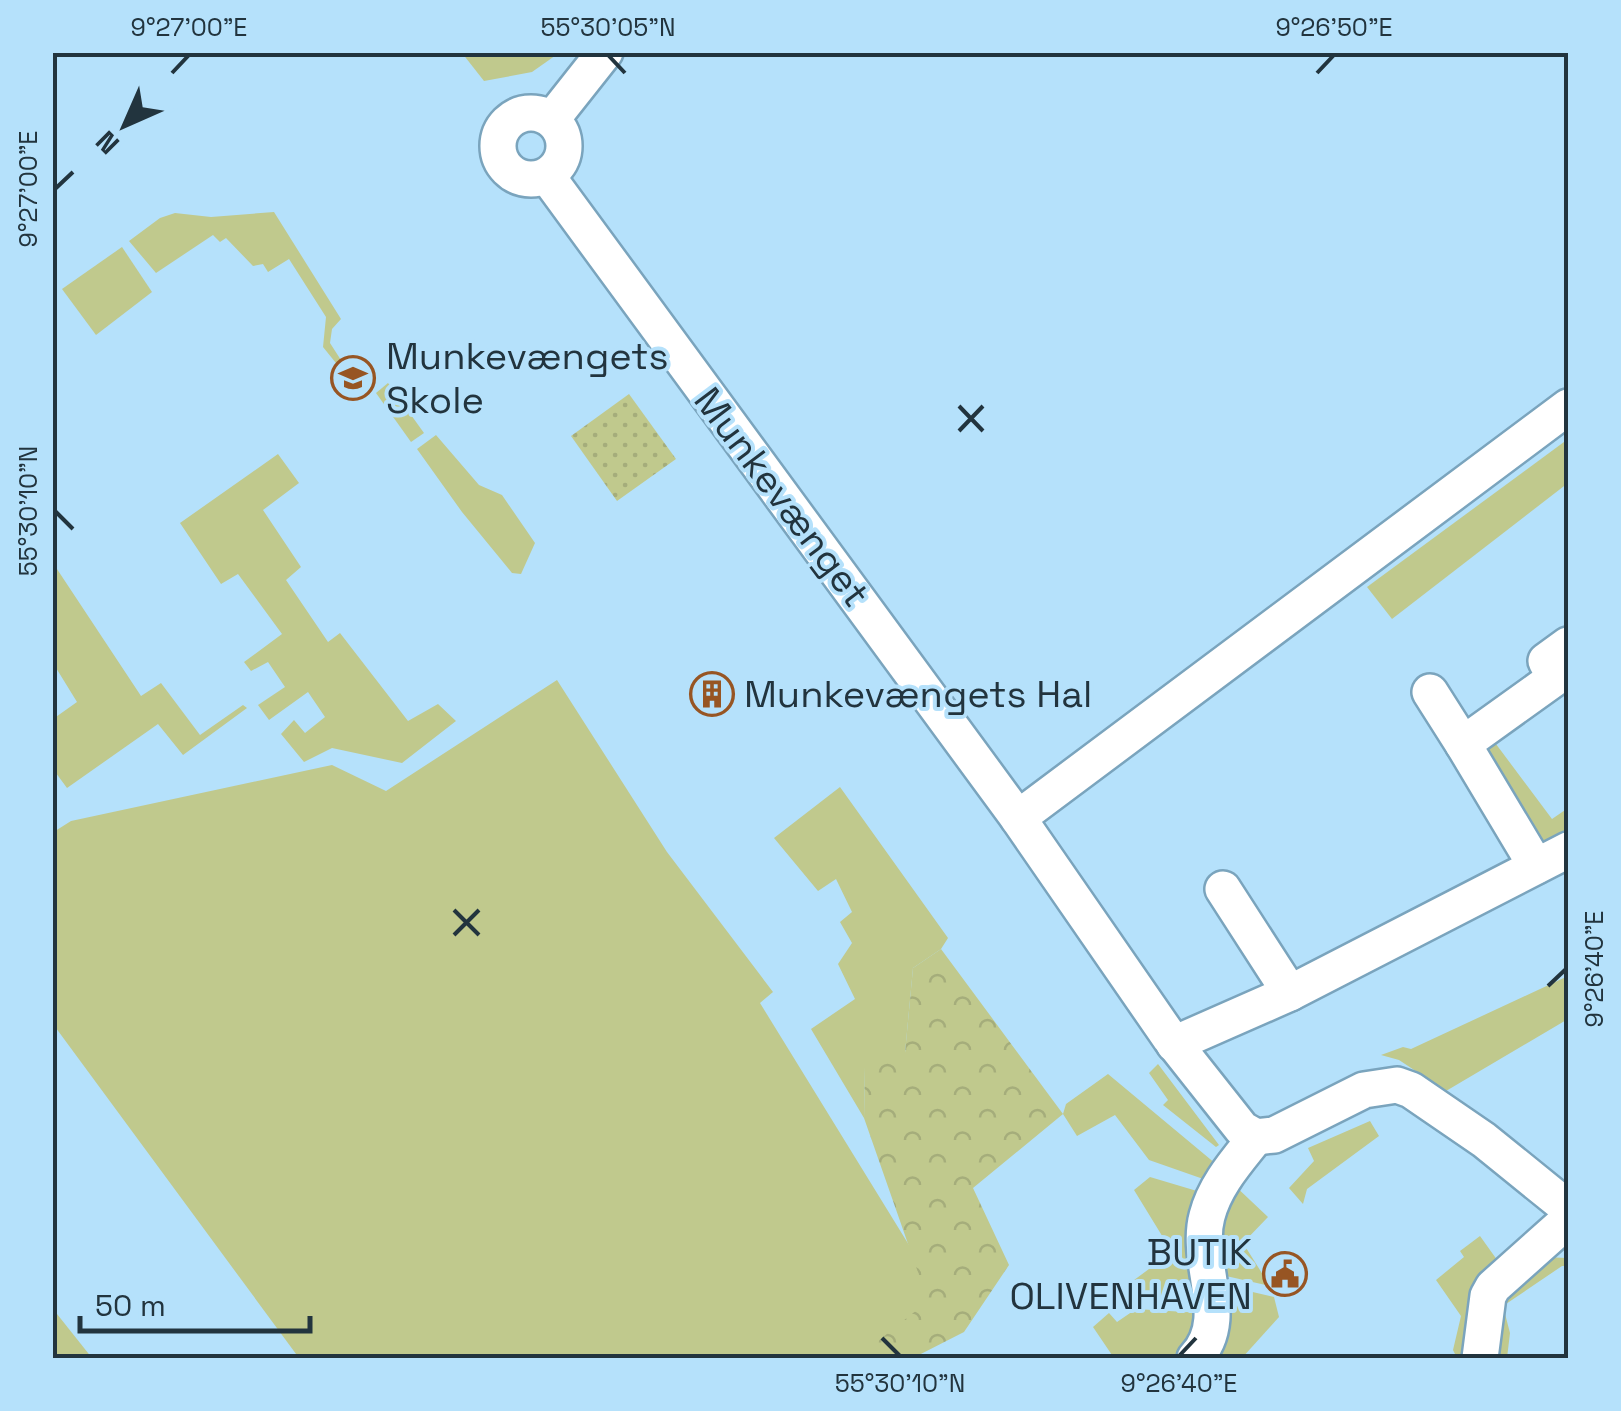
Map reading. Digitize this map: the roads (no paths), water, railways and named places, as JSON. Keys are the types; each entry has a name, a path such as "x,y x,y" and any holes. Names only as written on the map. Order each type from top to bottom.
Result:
{"street":[{"path":"552,119 605,52"},
{"path":"530,112 552,119 564,137 565,149 556,169 536,179 515,176 501,160 498,138 503,128 520,114 530,112"},
{"name":"Munkevænget","path":"547,176 1018,818 1174,1044 1242,1129 1256,1137"},
{"path":"1018,818 1568,407"},
{"path":"1463,744 1555,678 1546,661 1568,645"},
{"path":"1430,692 1536,866"},
{"path":"1174,1044 1290,993 1568,850"},
{"path":"1223,889 1290,993"},
{"path":"1194,1358 1210,1335 1206,1217 1232,1167 1256,1137 1274,1135 1364,1090 1397,1085 1411,1090 1564,1196 1488,1296 1480,1358"}],"place":[{"name":"Munkevængets Skole","path":"353,378"},
{"name":"Munkevængets Hal","path":"712,694"},
{"name":"BUTIK OLIVENHAVEN","path":"1285,1274"}]}
